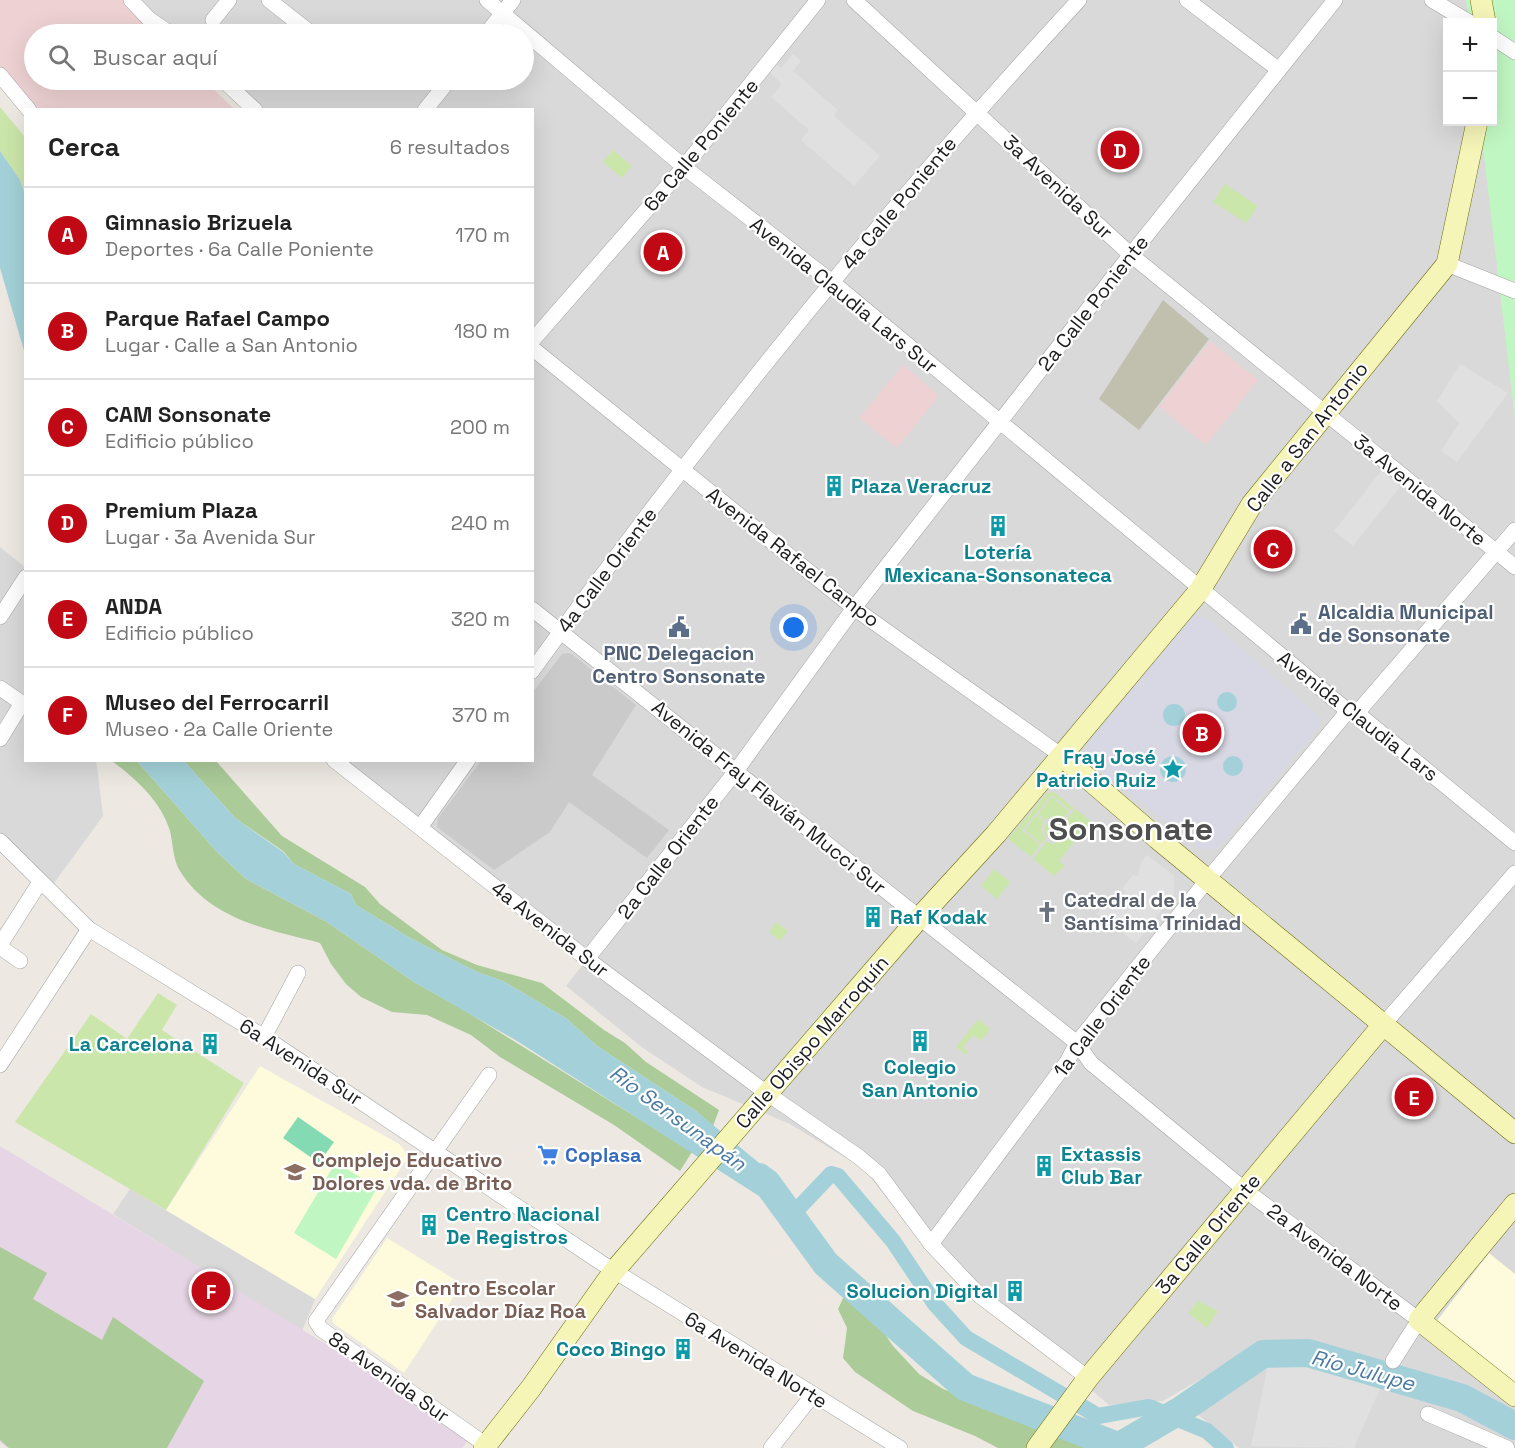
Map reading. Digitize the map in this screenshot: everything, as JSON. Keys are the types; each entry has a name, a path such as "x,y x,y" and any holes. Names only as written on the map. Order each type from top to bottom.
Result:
{"main road":[{"path":"1481,0 1484,18"},
{"name":"Calle a San Antonio","path":"1062,756 1200,590 1252,504 1447,264 1476,126"},
{"path":"1062,756 1515,1133"},
{"name":"Calle Obispo Marroquín","path":"485,1446 531,1388 614,1271 1062,756"},
{"name":"3a Calle Oriente","path":"1037,1448 1084,1385 1383,1025"},
{"path":"1515,1204 1419,1320 1515,1396"}],"street":[{"path":"131,0 156,24"},
{"path":"213,20 230,0"},
{"path":"269,0 299,24"},
{"name":"Avenida Claudia Lars Sur","path":"488,0 516,24"},
{"path":"494,24 513,0"},
{"name":"6a Calle Poniente","path":"534,340 684,167 818,0"},
{"name":"3a Avenida Sur","path":"854,0 1131,255 1325,412"},
{"name":"4a Calle Poniente","path":"683,470 831,282 976,112 1079,0"},
{"path":"1187,0 1279,70"},
{"name":"2a Calle Poniente","path":"854,608 1335,0"},
{"path":"1432,0 1462,18"},
{"name":"Avenida Claudia Lars Sur","path":"534,39 684,167 831,282 1200,590"},
{"path":"1497,40 1515,51"},
{"path":"0,75 27,108"},
{"path":"234,90 253,108"},
{"path":"426,108 441,90"},
{"path":"1447,264 1515,291"},
{"name":"Avenida Rafael Campo","path":"534,350 854,608 1062,756"},
{"name":"3a Avenida Norte","path":"1325,412 1515,567"},
{"name":"4a Calle Oriente","path":"534,668 683,470"},
{"name":"1a Calle Oriente","path":"931,1244 1067,1062 1077,1043 1208,879 1515,530"},
{"path":"0,617 24,580"},
{"name":"Avenida Claudia Lars","path":"1200,590 1515,843"},
{"name":"2a Calle Oriente","path":"587,959 736,771 854,608"},
{"name":"Avenida Fray Flavián Mucci Sur","path":"534,611 920,917"},
{"path":"0,688 24,705 0,739"},
{"name":"4a Avenida Sur","path":"337,762 421,826 587,959 879,1174 931,1244 980,1296 1084,1385"},
{"path":"421,826 467,762"},
{"name":"6a Avenida Sur","path":"0,841 88,929 264,1037 614,1271"},
{"path":"1383,1025 1515,873"},
{"path":"20,961 0,946 40,882"},
{"name":"2a Avenida Norte","path":"920,917 1077,1043 1091,1063 1245,1190 1419,1320"},
{"path":"0,1065 88,929"},
{"path":"264,1037 297,973"},
{"path":"435,1150 489,1075"},
{"name":"8a Avenida Sur","path":"435,1150 316,1321 321,1329 485,1446"},
{"name":"6a Avenida Norte","path":"614,1271 900,1448"},
{"path":"1393,1361 1419,1320"},
{"path":"771,1448 812,1395"},
{"path":"1428,1414 1507,1448"}],"shaded area":[{"path":"0,0 126,0 149,24 24,24 24,90 214,90 233,108 35,108 0,68"},
{"path":"131,0 1515,0 1515,1417 1480,1393 1274,1341 1254,1348 1163,1401 1109,1405 929,1252 864,1169 790,1124 702,1087 643,1048 566,986 587,959 333,762 534,762 534,108 254,108 234,90 534,90 534,24 159,24"},
{"path":"793,54 801,61 793,71 838,110 834,116 880,156 854,186 801,140 809,130 771,97 782,84 768,71 775,63 781,68"},
{"path":"1163,300 1209,339 1139,430 1099,399"},
{"path":"1210,341 1258,380 1206,445 1159,407"},
{"path":"1460,364 1508,393 1457,462 1441,451 1459,423 1437,401"},
{"path":"903,365 939,396 897,448 859,418"},
{"path":"1381,471 1400,487 1353,546 1334,531"},
{"path":"0,547 24,566 24,762 96,762 103,816 49,890 0,841"},
{"path":"1189,616 1205,617 1319,716 1320,726 1218,848 1201,850 1084,757 1085,739"},
{"path":"562,654 572,654 636,705 592,775 669,830 647,858 569,802 550,832 494,870 437,827 438,818 480,762 534,762 534,691"},
{"path":"1147,855 1174,876 1174,894 1136,943 1097,914 1104,904 1111,910 1126,892 1122,889 1133,875 1138,876 1141,862"},
{"name":"Complejo Educativo Dolores vda. de Brito","path":"260,1066 399,1144 405,1151 406,1160 315,1299 166,1210"},
{"path":"0,1146 334,1349 468,1440 462,1448 8,1448 0,1442"},
{"path":"130,1189 315,1299 302,1331 113,1214"},
{"name":"Centro Escolar Salvador Díaz Roa","path":"387,1238 462,1284 404,1373 333,1323 332,1319"},
{"path":"1489,1253 1515,1274 1515,1386 1436,1322"},
{"path":"1305,1363 1448,1402 1515,1436 1515,1448 1239,1448 1196,1413 1268,1365"},
{"path":"1305,1363 1382,1384 1354,1448 1251,1446 1268,1365"}],"green space":[{"path":"1466,0 1515,0 1515,419 1480,126 1497,126 1497,18 1468,18"},
{"path":"0,107 24,136 24,191 20,180 0,151"},
{"path":"613,150 632,166 622,178 603,162"},
{"path":"1225,184 1258,206 1246,223 1213,202"},
{"path":"113,762 138,762 217,852 246,879 327,922 414,982 467,1012 692,1152 680,1171 614,1125 500,1057 471,1035 427,1015 392,1012 361,997 346,984 331,964 320,943 243,920 207,901 180,871 170,831 161,810 130,775"},
{"path":"185,762 217,762 282,836 365,887 380,904 442,950 477,965 542,983 625,1043 646,1062 719,1110 713,1126 696,1111 597,1046 567,1019 503,981 477,972 410,938 356,905 351,894 294,864 283,851 235,818"},
{"path":"1054,792 1074,808 1071,811 1052,795 1022,830 1040,845 1031,857 1008,839 1047,793"},
{"path":"1052,797 1069,812 1063,820 1055,816 1045,820 1038,814"},
{"path":"1075,809 1091,821 1059,861 1065,866 1054,876 1033,859 1047,841 1053,844 1065,839 1068,831 1065,821"},
{"path":"1036,815 1044,821 1041,830 1045,839 1041,844 1025,830"},
{"path":"1050,820 1058,820 1064,826 1064,834 1058,840 1050,840 1044,834 1044,826"},
{"path":"994,869 1010,882 997,899 981,886"},
{"path":"776,922 788,931 780,941 769,932"},
{"path":"158,993 177,1005 162,1030 244,1083 166,1210 15,1122 91,1014 127,1039"},
{"path":"978,1019 990,1029 981,1041 973,1035 963,1047 968,1052 966,1055 956,1047"},
{"path":"298,1117 334,1142 319,1163 283,1138"},
{"path":"336,1162 377,1188 336,1259 294,1233"},
{"path":"0,1247 47,1273 33,1299 102,1340 113,1317 204,1381 167,1448 9,1448 0,1440"},
{"path":"845,1294 878,1324 893,1346 919,1374 943,1389 1106,1448 998,1448 975,1436 913,1411 855,1372 843,1358 847,1328 838,1309"},
{"path":"1198,1301 1218,1311 1207,1328 1188,1313"}],"water":[{"path":"0,151 20,180 24,191 24,351 0,268"},
{"path":"1223,692 1231,692 1237,698 1237,706 1231,712 1223,712 1217,706 1217,698"},
{"path":"1174,704 1184,711 1185,715 1178,725 1174,726 1164,719 1163,715 1170,705"},
{"path":"1173,756 1182,760 1186,769 1182,778 1173,782 1164,778 1160,769 1164,760"},
{"path":"1229,756 1237,756 1243,762 1243,770 1237,776 1229,776 1223,770 1223,762"},
{"path":"138,762 185,762 235,818 283,852 294,864 351,894 356,905 410,938 477,972 503,981 567,1019 597,1046 696,1111 781,1181 783,1205 773,1205 517,1041 414,982 327,922 246,879 217,852"}],"waterway":[{"path":"791,1216 831,1174 838,1176 893,1241 935,1304 966,1338 1098,1416 1149,1407 1207,1431 1226,1448"},
{"name":"Río Sensunapán","path":"759,1177 767,1183 826,1264 965,1387 1123,1448"},
{"name":"Río Julupe","path":"1121,1445 1181,1410 1263,1354 1308,1353 1462,1398 1515,1426"}],"place":[{"name":"Premium Plaza","path":"1120,150"},
{"name":"Gimnasio Brizuela","path":"663,252"},
{"name":"Plaza Veracruz","path":"834,486"},
{"name":"Lotería Mexicana-Sonsonateca","path":"998,526"},
{"name":"CAM Sonsonate","path":"1273,549"},
{"name":"Alcaldia Municipal de Sonsonate","path":"1301,624"},
{"name":"PNC Delegacion Centro Sonsonate","path":"679,627"},
{"name":"Parque Rafael Campo","path":"1202,733"},
{"name":"Fray José Patricio Ruiz","path":"1173,769"},
{"name":"Catedral de la Santísima Trinidad","path":"1047,912"},
{"name":"Raf Kodak","path":"873,917"},
{"name":"Colegio San Antonio","path":"920,1041"},
{"name":"La Carcelona","path":"210,1044"},
{"name":"ANDA","path":"1414,1097"},
{"name":"Coplasa","path":"548,1155"},
{"name":"Extassis Club Bar","path":"1044,1166"},
{"name":"Complejo Educativo Dolores vda. de Brito","path":"295,1172"},
{"name":"Centro Nacional De Registros","path":"429,1225"},
{"name":"Museo del Ferrocarril","path":"211,1291"},
{"name":"Solucion Digital","path":"1015,1291"},
{"name":"Centro Escolar Salvador Díaz Roa","path":"398,1299"},
{"name":"Coco Bingo","path":"683,1349"}],"district":[{"name":"Sonsonate","path":"1131,829"}]}
